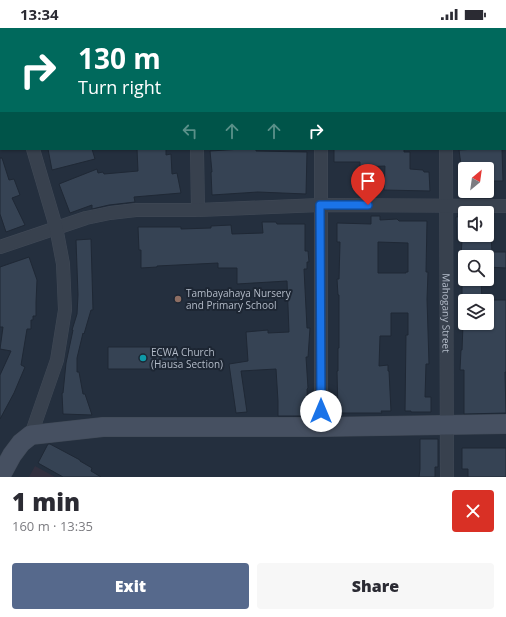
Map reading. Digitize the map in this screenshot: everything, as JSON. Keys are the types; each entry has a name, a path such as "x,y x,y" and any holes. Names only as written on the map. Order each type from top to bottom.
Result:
{"main road":[{"path":"0,477 12,455 31,435 103,428 506,424"}],"street":[{"path":"31,435 57,360 65,310 63,264 56,227 33,150"},
{"path":"197,150 198,210"},
{"path":"320,150 321,427"},
{"name":"Mahogany Street","path":"446,150 447,477"},
{"path":"0,247 86,218 136,210 198,210 320,205 506,206"}],"shaded area":[{"path":"35,466 55,477 29,477"}],"building":[{"path":"48,150 92,150 95,159 52,170"},
{"path":"137,150 166,150 166,155 171,154 172,174 177,173 181,193 134,197 135,202 109,205 92,209 92,205 70,213 59,184 97,169 98,173 103,172 104,174 138,171"},
{"path":"256,150 307,152 306,194 258,192 212,195 210,151"},
{"path":"334,150 404,150 404,152 410,152 410,169 429,172 430,191 384,190 385,166 360,167 360,162 334,162"},
{"path":"459,150 502,150 503,181 494,181 494,162 461,162"},
{"path":"0,158 2,158 9,180 14,179 20,195 12,198 25,225 6,232 0,214"},
{"path":"371,216 380,216 380,220 397,219 399,221 427,221 426,272 428,272 427,299 429,364 426,364 425,397 431,397 431,412 405,411 406,335 408,335 408,313 391,313 391,336 380,336 379,366 388,365 391,411 381,411 382,413 338,413 337,371 339,348 339,295 337,279 339,279 340,242 337,242 337,223 371,224","holes":["378,242 408,243 408,272 378,273"]},
{"path":"456,217 458,217 458,240 457,240"},
{"path":"262,222 276,222 277,224 305,224 305,251 308,251 309,262 307,262 307,269 304,269 307,328 310,328 308,357 306,357 308,416 278,416 276,369 241,371 247,412 236,413 229,364 248,361 246,332 268,330 268,333 289,332 287,281 237,284 237,268 218,268 218,263 141,268 141,250 139,250 138,227 181,227 181,229 211,228 211,226 231,225 232,234 263,233"},
{"path":"91,239 93,310 91,310 84,334 83,333 77,358 77,372 79,372 83,394 85,394 92,415 63,414 62,393 66,363 72,330 77,314 78,295 76,240"},
{"path":"462,242 491,242 492,250 461,250"},
{"path":"494,252 506,252 506,268 494,267"},
{"path":"29,257 37,280 36,316 33,316 33,320 31,320 31,329 27,329 21,365 25,367 14,393 0,419 0,375 11,351 0,349 3,327 0,327 0,267"},
{"path":"462,286 481,286 482,294 462,294"},
{"path":"494,300 506,300 506,413 464,414 464,370 460,370 463,330 494,330"},
{"name":"ECWA Church (Hausa Section)","path":"108,347 177,347 178,369 108,369"},
{"path":"420,439 438,439 438,467 435,467 435,477 419,477"},
{"path":"48,444 80,460 92,468 91,471 101,477 63,477 38,463"},
{"path":"462,448 506,448 506,477 468,477 468,469 462,469"}],"place":[{"name":"Tambayahaya Nursery and Primary School","path":"178,299"},
{"name":"ECWA Church (Hausa Section)","path":"143,358"}],"route":[{"path":"321,411 320,205 368,205"}]}
